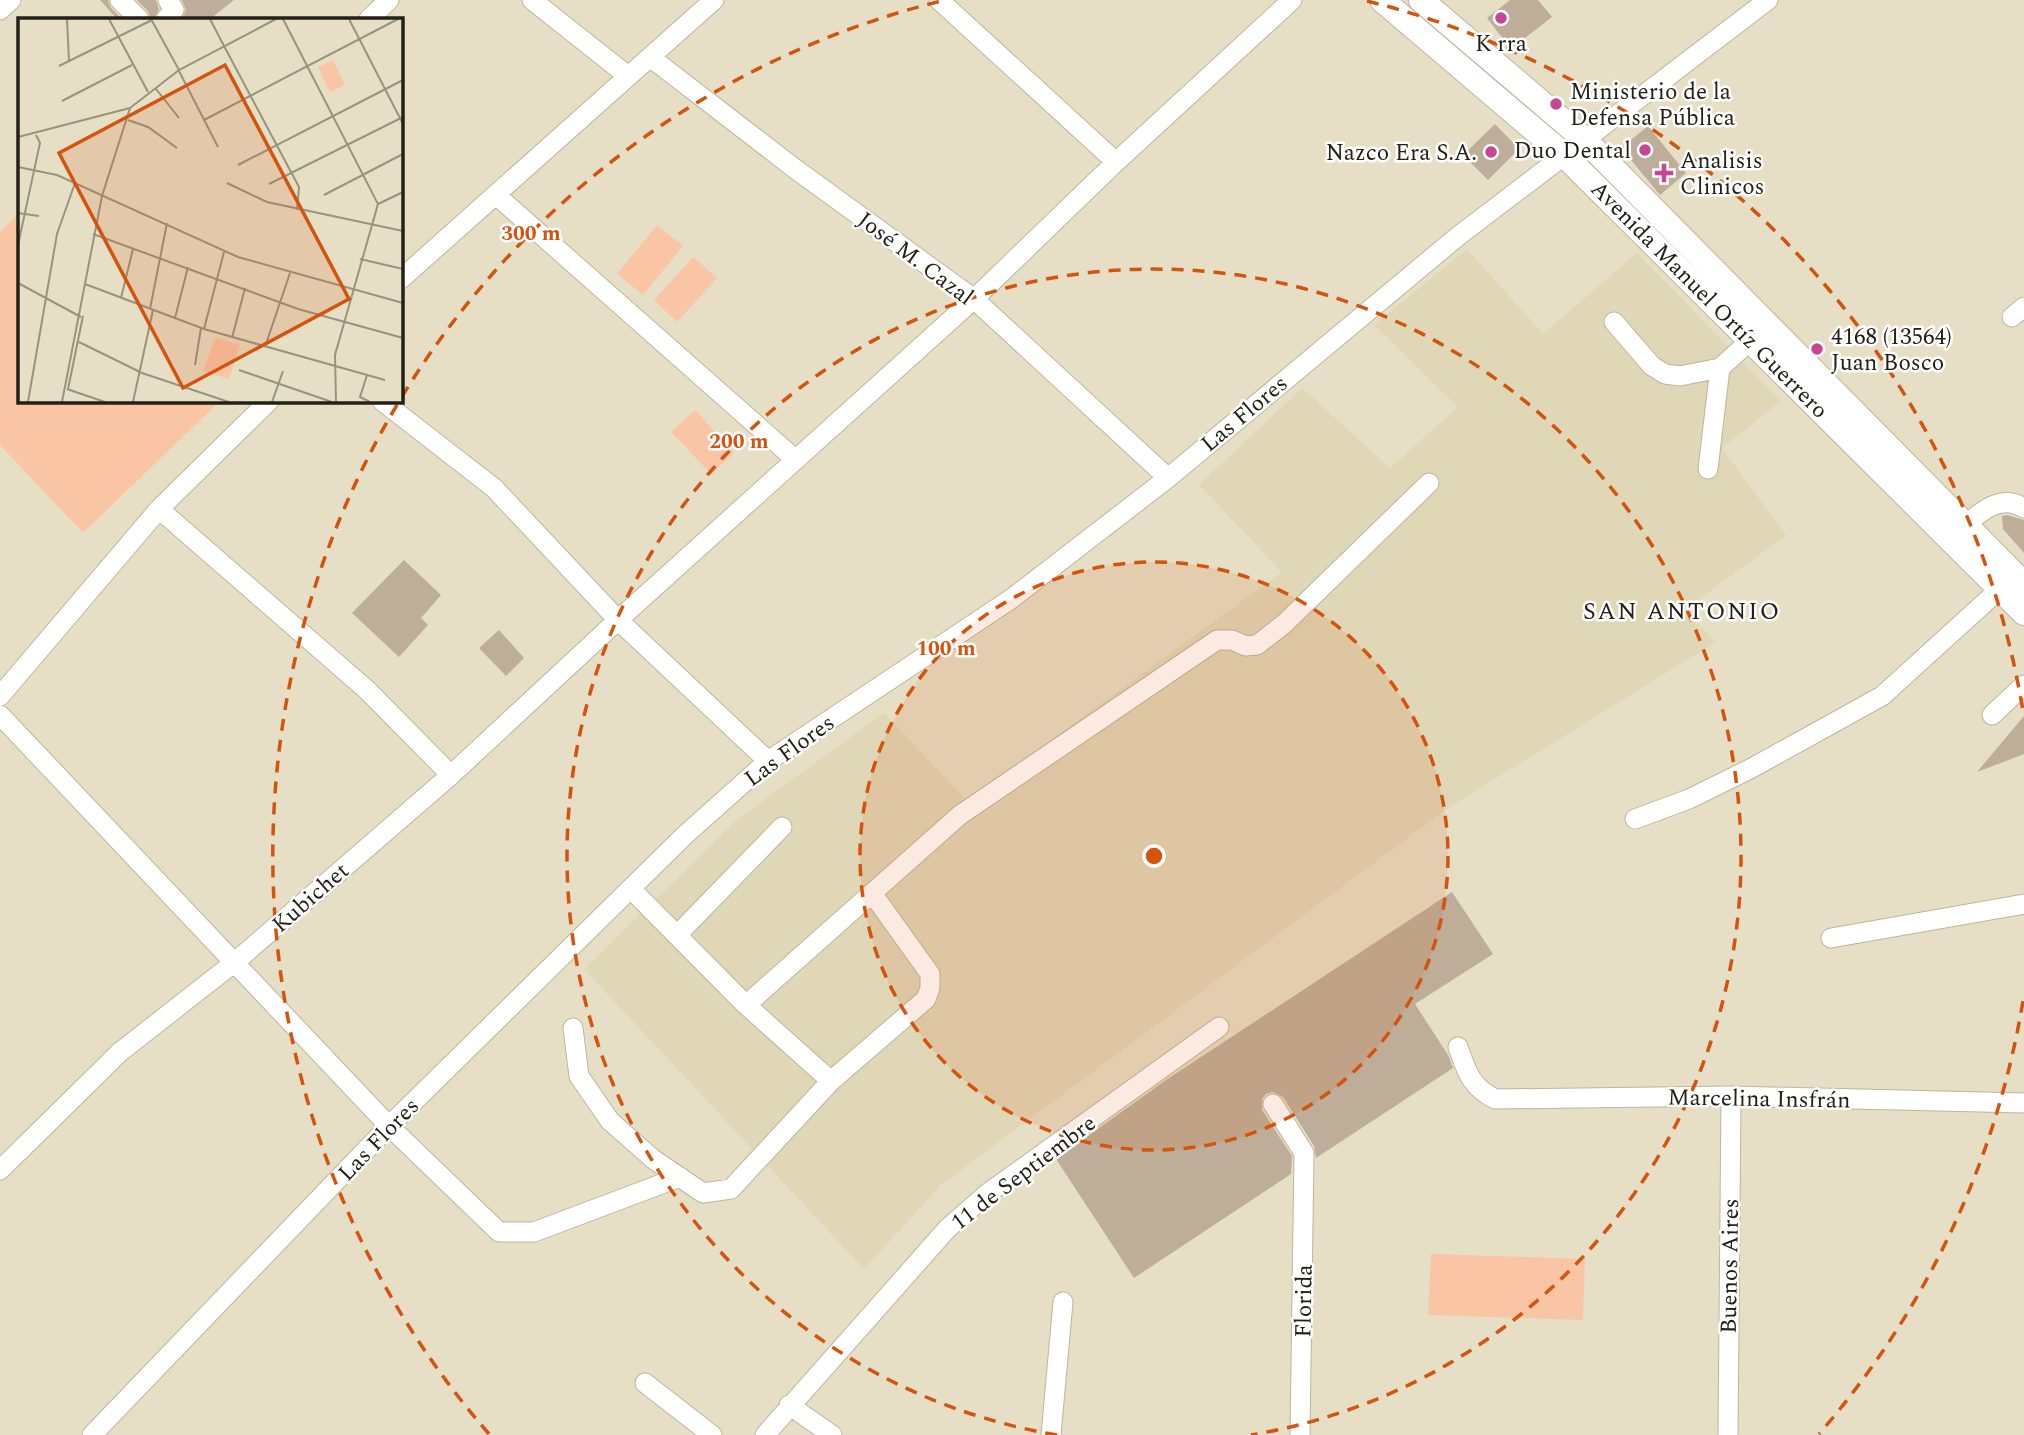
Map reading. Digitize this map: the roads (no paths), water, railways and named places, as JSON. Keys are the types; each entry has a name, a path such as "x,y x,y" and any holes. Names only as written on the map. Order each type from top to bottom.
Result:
{"main road":[{"name":"Avenida Manuel Ortíz Guerrero","path":"1382,0 1563,155 1751,340 2013,586"},
{"name":"Avenida Manuel Ortíz Guerrero","path":"1421,0 1584,139 1966,525 2013,586 2024,613"}],"street":[{"path":"0,10 11,0"},
{"path":"120,0 138,18"},
{"path":"167,18 174,10 168,0"},
{"path":"370,18 389,0"},
{"path":"532,0 628,76"},
{"path":"402,278 715,0"},
{"path":"939,0 1116,162"},
{"name":"Kubichet","path":"0,1170 120,1052 235,962 450,775 974,299 1116,162 1292,0"},
{"name":"Las Flores","path":"92,1435 389,1126 685,835 768,761 1010,599 1168,478 1447,246 1763,1"},
{"name":"José M. Cazal","path":"650,57 794,168 974,299 1168,478"},
{"path":"496,195 796,460"},
{"path":"1614,322 1652,366 1665,374 1687,375 1720,368 1751,340"},
{"path":"1708,469 1720,368"},
{"path":"0,696 159,509 268,402"},
{"path":"383,402 494,488 618,620 768,761"},
{"path":"746,1005 960,815 1217,640 1233,640 1246,646 1257,645 1284,624 1430,483"},
{"path":"1966,525 1982,510 2005,502 2016,503 2024,508"},
{"path":"159,509 367,690 450,775"},
{"path":"1635,819 1689,799 1882,696 2013,586"},
{"path":"1992,715 2024,685"},
{"path":"0,715 389,1126 499,1232 534,1232 680,1177"},
{"path":"677,935 782,827"},
{"path":"632,890 746,1005 831,1081"},
{"path":"573,1028 579,1076 610,1121 653,1158 703,1193 731,1189 831,1081 926,999 930,988 930,974 872,893"},
{"path":"1831,938 2024,904"},
{"name":"11 de Septiembre","path":"765,1435 947,1229 988,1193 1219,1027"},
{"name":"Marcelina Insfrán","path":"1458,1047 1471,1081 1481,1092 1495,1099 1731,1096 2024,1103"},
{"name":"Buenos Aires","path":"1728,1435 1731,1096"},
{"name":"Florida","path":"1273,1104 1304,1153 1300,1435"},
{"path":"1051,1435 1063,1302"},
{"path":"645,1383 712,1435"},
{"path":"789,1405 832,1435"}],"place":[{"name":"K rra","path":"1501,18"},
{"name":"Ministerio de la Defensa Pública","path":"1556,104"},
{"name":"Duo Dental","path":"1645,150"},
{"name":"Nazco Era S.A.","path":"1491,152"},
{"name":"Analisis Clinicos","path":"1664,173"},
{"name":"4168 (13564) Juan Bosco","path":"1817,349"}],"district":[{"name":"SAN ANTONIO","path":"1682,611"}]}
